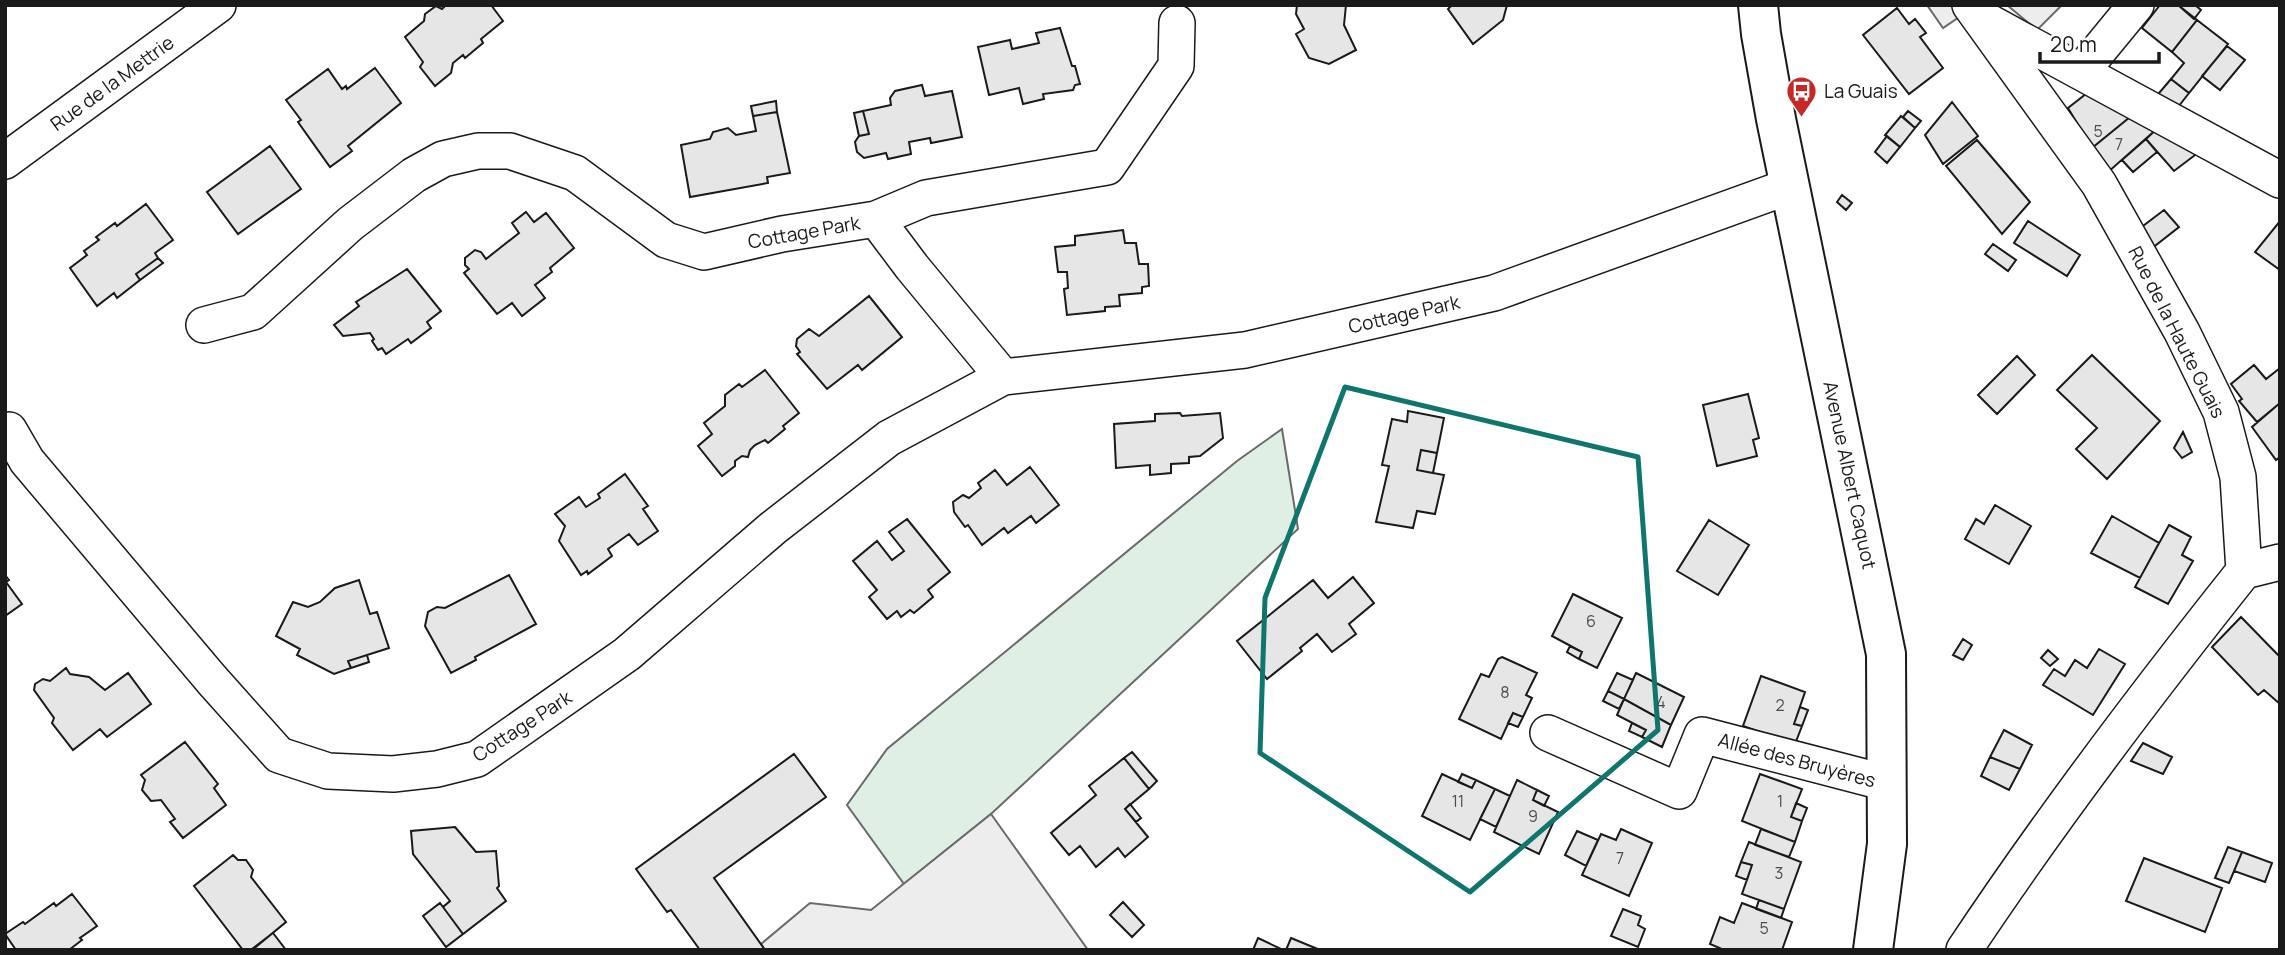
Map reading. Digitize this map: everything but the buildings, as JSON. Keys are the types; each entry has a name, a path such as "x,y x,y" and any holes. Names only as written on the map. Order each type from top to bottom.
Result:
{"main road":[{"name":"Avenue Albert Caquot","path":"1758,5 1763,46 1790,186 1886,654 1887,844 1873,950"}],"street":[{"name":"Rue de la Mettrie","path":"5,161 218,5"},
{"path":"2081,72 2136,5"},
{"path":"1973,10 2280,180"},
{"name":"Rue de la Haute Guais","path":"1973,10 2099,184 2182,332 2221,411 2238,477 2244,571"},
{"name":"Cottage Park","path":"204,325 253,312 350,224 414,175 443,159 478,151 510,151 575,173 666,240 704,251 782,234 876,219 926,198 1107,167 1176,66 1177,23"},
{"name":"Cottage Park","path":"9,430 27,461 279,755 328,771 393,774 437,769 477,759 627,654 773,528 889,438 1003,377 1245,350 1494,293 1790,186"},
{"path":"876,219 1003,377"},
{"path":"1964,950 2022,863 2134,709 2244,571 2280,562"},
{"name":"Allée des Bruyères","path":"1548,733 1679,791 1702,735 1887,783"}],"highlighted area":[{"path":"1345,387 1638,457 1658,730 1470,892 1260,753 1265,598"}],"green space":[{"path":"1282,429 1298,529 991,814 904,884 847,805 887,749 1237,461"}],"shaded area":[{"path":"1927,5 1959,5 1965,13 1943,28"},
{"path":"2007,5 2062,5 2037,30"},
{"path":"991,814 1088,950 765,950 761,944 810,903 871,910"}],"place":[{"name":"La Guais","path":"1801,118"}]}
